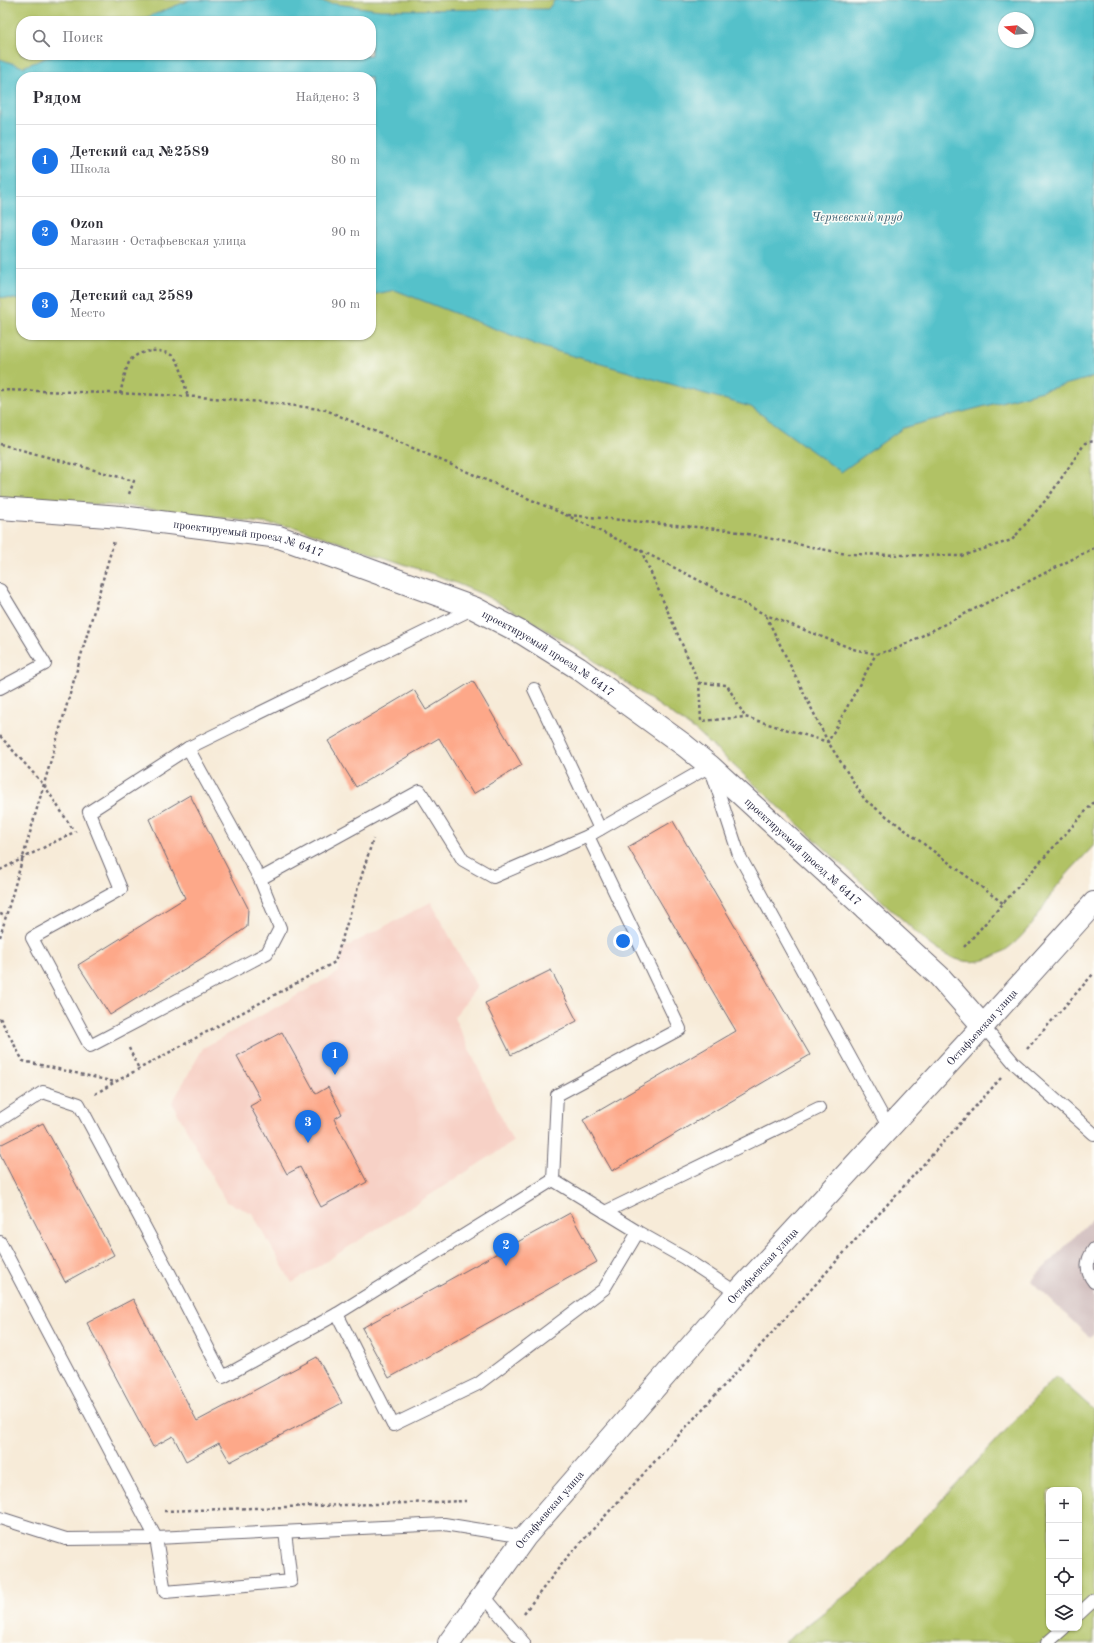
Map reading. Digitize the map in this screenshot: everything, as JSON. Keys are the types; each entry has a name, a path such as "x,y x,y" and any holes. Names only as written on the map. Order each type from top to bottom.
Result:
{"street":[{"name":"проектируемый проезд № 6417","path":"0,508 121,517 279,537 474,608 522,634 578,668 684,745 710,766 938,976 983,1026"},
{"name":"Остафьевская улица","path":"449,1643 525,1537 737,1293 1094,903"}],"lane":[{"path":"0,590 45,664 0,688"},
{"path":"188,748 260,879 280,928 267,953 90,1046 32,938 121,889 89,812 188,748 474,608"},
{"path":"534,689 600,829"},
{"path":"260,879 420,791 463,860 493,878 588,836 710,766 739,855 889,1128"},
{"path":"552,1180 557,1095 680,1029 588,836"},
{"path":"983,1026 1014,1063 1094,1134"},
{"path":"0,1120 42,1092 79,1104 223,1377 337,1314 552,1180"},
{"path":"605,1212 819,1108"},
{"path":"552,1180 684,1258 737,1293"},
{"path":"337,1314 393,1425 478,1384 604,1289 638,1232"},
{"path":"0,1242 156,1538 165,1592 292,1581 285,1532"},
{"path":"1094,1249 1089,1256 1087,1263 1088,1270 1094,1282"},
{"path":"0,1518 66,1539 156,1538 444,1524 525,1537"},
{"path":"483,1595 524,1643"},
{"path":"1082,1611 1094,1600"},
{"path":"1047,1643 1061,1631"}],"path":[{"path":"120,394 130,361 142,352 152,351 168,353 177,360 188,397"},
{"path":"0,390 188,397 285,404 326,410 566,514 640,550 766,615 853,649 876,654 896,649 1094,548"},
{"path":"566,514 728,530 846,554 961,556 1012,540 1050,495 1085,443 1094,441"},
{"path":"0,444 134,481"},
{"path":"0,937 121,517"},
{"path":"640,550 699,683 701,721 745,717 828,742"},
{"path":"766,615 828,742 865,800 1004,904"},
{"path":"828,742 876,654"},
{"path":"699,683 726,685 745,717"},
{"path":"0,736 44,785 75,832"},
{"path":"964,947 1094,802"},
{"path":"0,870 93,822"},
{"path":"0,914 6,916"},
{"path":"512,1629 565,1560 780,1324 1094,973"},
{"path":"142,1512 466,1501"}],"shaded area":[{"path":"431,902 477,987 454,1017 513,1142 292,1283 252,1213 226,1202 172,1103 203,1048 339,972 342,949"},
{"path":"1094,1217 1094,1334 1090,1338 1031,1281"}],"green space":[{"path":"0,0 1094,0 1094,845 1057,886 1026,931 1018,940 999,954 988,959 965,961 953,958 936,949 696,731 586,655 530,620 482,594 436,575 294,527 135,507 0,498"},
{"path":"1056,1376 1094,1410 1094,1643 784,1643 873,1574"}],"water":[{"name":"Черневский пруд","path":"190,0 307,0 380,10 548,9 555,0 1094,0 1094,377 903,428 841,472 751,407 542,347 395,290 376,294 376,72 16,72 16,299 0,297 0,59 23,67 40,60 376,60 376,16 150,16"}],"building":[{"path":"473,681 522,765 473,794 439,738 356,787 328,741 414,690 426,710"},
{"path":"190,795 248,908 247,927 207,955 110,1015 78,965 185,898 149,819"},
{"path":"673,821 810,1055 612,1171 583,1120 736,1031 628,847"},
{"path":"551,970 577,1021 511,1055 485,1003"},
{"path":"282,1032 316,1094 328,1087 342,1114 334,1119 367,1182 321,1207 300,1167 287,1174 250,1106 261,1100 237,1056"},
{"path":"43,1123 114,1255 65,1282 0,1154 0,1145"},
{"path":"570,1213 597,1262 389,1378 362,1328"},
{"path":"133,1299 197,1421 317,1357 342,1403 230,1462 219,1443 186,1461 173,1436 153,1447 87,1323"}],"place":[{"name":"Детский сад №2589","path":"335,1075"},
{"name":"Детский сад 2589","path":"308,1143"},
{"name":"Ozon","path":"506,1266"}]}
